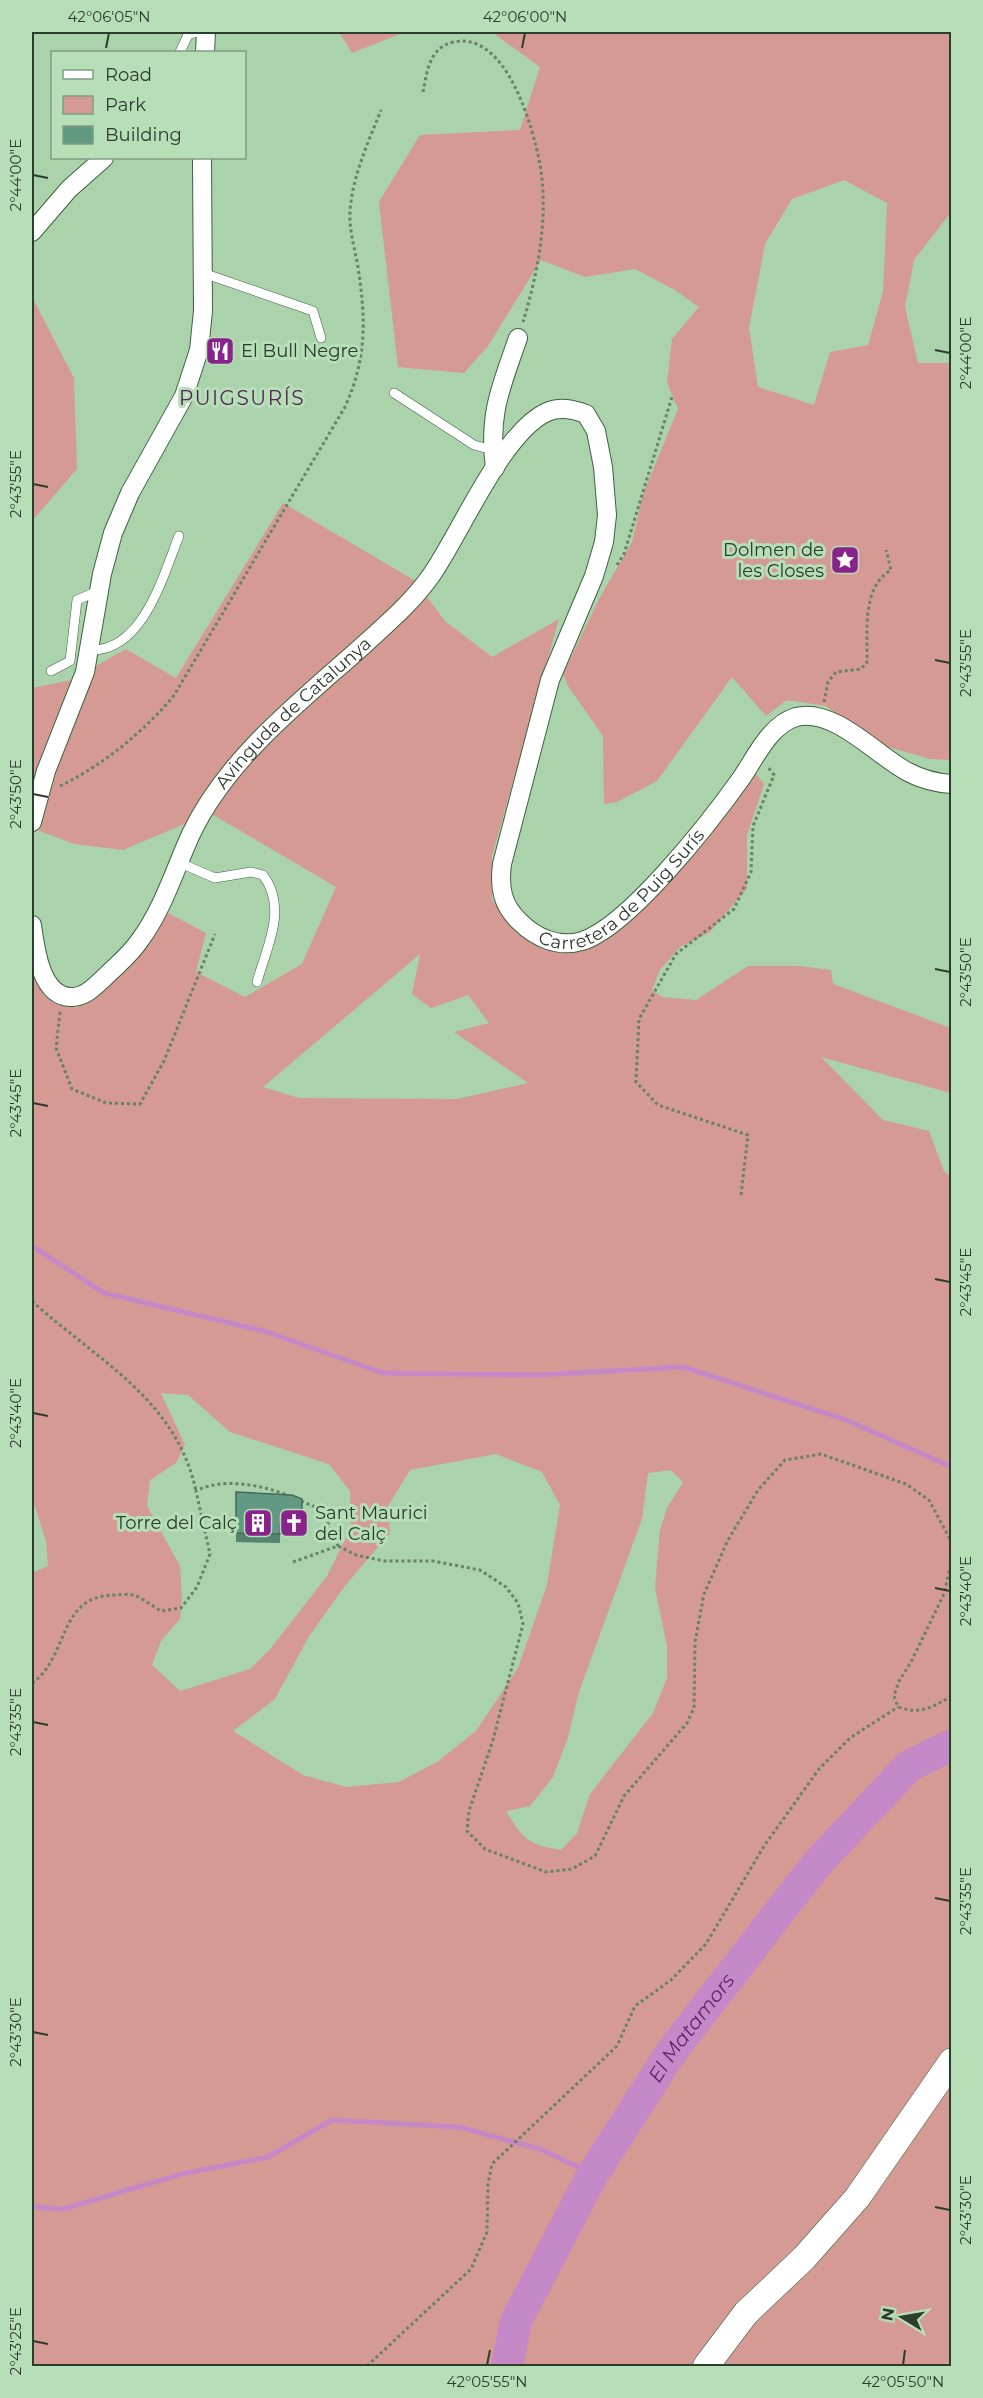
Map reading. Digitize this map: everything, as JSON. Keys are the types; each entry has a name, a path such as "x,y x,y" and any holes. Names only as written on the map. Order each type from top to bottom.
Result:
{"street":[{"path":"205,51 206,32"},
{"path":"32,232 69,189 103,159"},
{"path":"32,822 38,794 77,697 90,650 99,590 120,513 184,396 194,369 202,333 202,159"},
{"path":"494,459 492,425 496,403 518,338"},
{"name":"Avinguda de Catalunya","path":"62,995 70,998 85,994 139,943 155,917 178,862 207,803 253,748 289,712 396,616 420,590 445,554 494,459 527,426 548,411 568,409 586,414 596,431"},
{"name":"Carretera de Puig Surís","path":"596,431 605,490 604,542 594,576 561,648 540,717 502,864 500,879 505,903 529,930 549,941 580,942 601,933 625,914 718,810 776,730 790,719 807,716 821,719 843,728 907,771 951,784"},
{"path":"32,925 48,984 62,995"},
{"path":"705,2367 746,2313 804,2259 857,2198 951,2061"}],"lane":[{"path":"180,51 188,35 197,32"},
{"path":"203,273 313,310 321,338"},
{"path":"394,393 494,459"},
{"path":"90,650 104,651 133,634 153,599 179,536"},
{"path":"51,671 70,661 77,600 99,590"},
{"path":"178,862 215,878 251,872 263,875 273,888 277,912 257,982"}],"path":[{"path":"423,92 432,56 449,43 467,42 486,48 502,64 519,100 540,163 542,202 535,274 518,338"},
{"path":"38,794 77,778 99,764 135,736 172,697 345,407 358,373 365,329 351,229 352,197 358,171 381,111"},
{"path":"612,574 624,554 672,397"},
{"path":"821,719 828,682 836,672 861,669 867,662 867,609 880,576 891,570 886,550"},
{"path":"741,1195 748,1135 658,1105 636,1082 639,1019 676,954 734,909 751,872 753,826 774,775 759,753"},
{"path":"62,995 56,1048 72,1089 106,1103 140,1104 164,1061 215,934"},
{"path":"32,1300 120,1372 161,1413 190,1462 210,1554 197,1587 181,1608 161,1611 134,1595 103,1595 87,1601 73,1613 45,1674 32,1683"},
{"path":"196,1491 217,1482 284,1494 321,1510 338,1546 356,1555 384,1561 434,1561 480,1570 506,1587 518,1604 523,1624 493,1740 469,1811 467,1831 485,1849 546,1872 572,1869 596,1856 624,1796 687,1723 694,1708 695,1642 704,1594 728,1540 752,1500 785,1460 821,1454 906,1484 929,1500 951,1543"},
{"path":"292,1562 338,1546"},
{"path":"898,1707 894,1696 899,1681 911,1662 944,1594 951,1559"},
{"path":"898,1707 913,1712 932,1707 951,1696"},
{"path":"367,2367 471,2269 487,2232 488,2184 492,2164 617,2046 635,2006 671,1980 706,1944 764,1846 819,1768 850,1738 898,1707"}],"green space":[{"path":"339,32 405,32 352,53"},
{"path":"492,32 951,32 951,212 914,260 905,307 918,363 951,363 951,760 930,759 878,744 826,706 787,700 766,716 732,677 657,781 617,802 604,804 603,736 568,686 563,674 599,599 632,542 643,494 678,409 667,383 672,339 699,307 675,290 635,269 585,277 541,260 488,346 464,373 398,367 379,202 420,135 520,130 540,67","holes":["844,180 887,203 883,292 868,345 830,352 814,405 758,387 749,328 765,244 792,199"]},
{"path":"32,297 74,378 77,469 32,521"},
{"path":"283,503 414,580 445,621 492,657 559,619 492,856 492,900 520,932 563,949 614,933 756,774 764,784 747,835 747,888 710,932 680,947 660,970 652,990 662,997 696,1000 748,966 799,966 831,970 833,984 951,1028 951,1093 821,1057 883,1120 929,1131 944,1171 951,1177 951,2366 32,2366 32,1573 48,1566 46,1541 32,1498 32,972 76,1008 124,972 166,912 206,933 196,972 245,997 302,964 336,887 210,813 123,850 74,844 32,828 32,688 71,680 126,649 176,678","holes":["420,954 412,994 431,1008 468,995 489,1023 454,1032 528,1083 457,1099 299,1098 263,1087","161,1393 188,1395 230,1432 329,1464 350,1491 351,1528 327,1576 271,1648 250,1669 180,1691 152,1665 161,1641 180,1619 182,1600 180,1566 147,1506 150,1480 176,1463 185,1445","496,1454 542,1472 560,1505 547,1585 518,1668 476,1731 437,1762 399,1782 346,1787 303,1775 233,1731 275,1699 308,1638 344,1587 390,1533 388,1506 410,1470","671,1470 683,1482 667,1508 660,1530 655,1588 667,1646 667,1678 653,1713 590,1794 577,1833 561,1850 533,1843 522,1835 506,1811 530,1806 553,1777 568,1737 579,1692 642,1519 648,1473"]}],"building":[{"path":"236,1492 292,1495 302,1499 302,1526 280,1524 280,1534 236,1533"}],"waterway":[{"path":"32,1246 104,1293 264,1331 383,1373 538,1375 683,1367 844,1419 952,1467"},
{"name":"El Matamors","path":"507,2366 516,2321 593,2174 672,2051 815,1866 909,1766 952,1745"},
{"path":"32,2207 63,2209 182,2174 268,2157 332,2120 459,2127 540,2149 593,2174"}],"place":[{"name":"El Bull Negre","path":"220,351"},
{"name":"Dolmen de les Closes","path":"845,560"},
{"name":"Torre del Calç","path":"258,1523"},
{"name":"Sant Maurici del Calç","path":"294,1523"}],"district":[{"name":"PUIGSURÍS","path":"242,398"}]}
